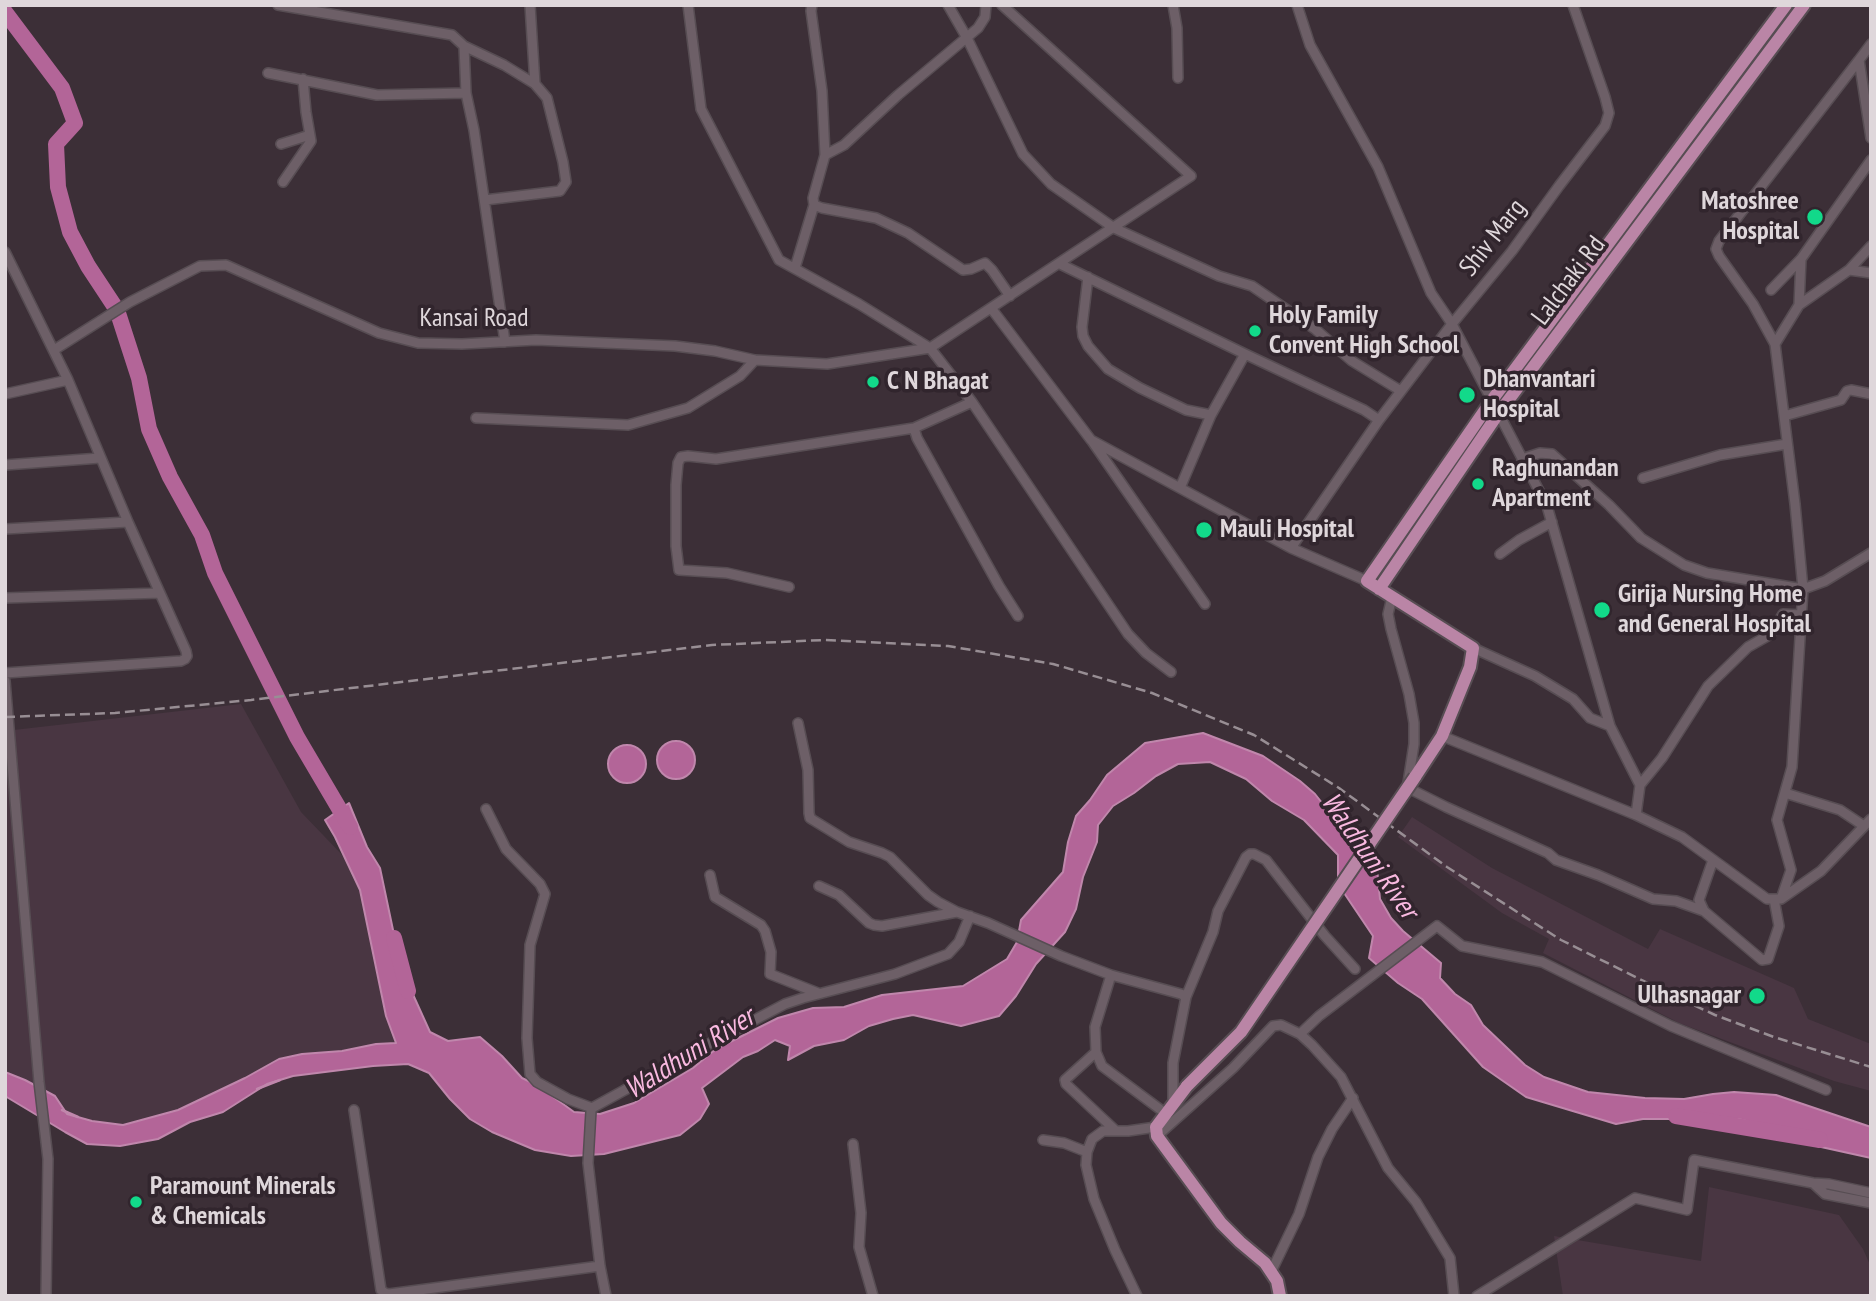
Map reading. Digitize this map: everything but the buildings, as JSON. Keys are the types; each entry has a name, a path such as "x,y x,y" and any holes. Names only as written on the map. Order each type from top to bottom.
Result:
{"main road":[{"name":"Lalchaki Rd","path":"1727,96 1786,5"},
{"name":"Lalchaki Rd","path":"1367,581 1492,400 1727,96 1804,5"},
{"name":"Lalchaki Rd","path":"1379,589 1498,414 1671,171"},
{"path":"1280,1296 1276,1281 1265,1263 1221,1223 1156,1131 1169,1108 1187,1086 1241,1032 1415,777 1442,736 1470,667 1473,648 1367,581"}],"street":[{"path":"278,5 452,35 464,46 505,65 535,84 547,98 566,182 559,191 485,200"},
{"path":"530,5 535,84"},
{"path":"688,5 701,109 779,260 859,304 930,348 972,402 1128,634 1146,653 1171,672"},
{"path":"794,268 814,205 813,198 825,155 822,91 812,5"},
{"path":"948,5 967,38 1023,154 1052,184 1114,228 1219,276 1252,286 1315,329 1352,361 1401,391"},
{"path":"825,155 844,145 898,95 967,38 982,24 986,5"},
{"path":"930,348 1191,177 1002,5"},
{"path":"1173,5 1177,28 1178,78"},
{"path":"1297,5 1310,45 1378,167 1431,293 1452,324 1547,506 1610,726 1640,785"},
{"name":"Shiv Marg","path":"1291,548 1379,420 1452,324 1513,251 1605,126 1609,113 1605,97 1573,5"},
{"path":"1392,597 1388,614 1396,653 1409,694 1413,723 1414,744 1408,783 1412,790 1548,853 1556,860 1653,899 1676,901 1703,911 1762,960 1768,959 1779,926 1778,899 1791,870 1777,820 1793,767 1804,589 1775,344 1754,303 1718,256 1716,249 1718,241 1871,44"},
{"path":"464,46 466,93 485,200 505,342"},
{"path":"1858,60 1871,138"},
{"path":"268,73 377,95 466,93"},
{"path":"283,182 311,141 303,79"},
{"path":"281,144 310,135"},
{"path":"1771,290 1801,258 1871,160"},
{"path":"814,205 876,218 908,233 963,270 985,263 1010,296"},
{"path":"1775,344 1799,305 1849,270 1871,246"},
{"path":"5,252 68,380 186,651 185,659 5,673"},
{"path":"1799,305 1801,258"},
{"path":"1060,264 1364,410 1379,420"},
{"name":"Kansai Road","path":"54,350 130,302 200,266 226,265 379,333 418,343 462,344 536,340 675,346 755,360 827,364 930,348"},
{"path":"1849,270 1871,273"},
{"path":"1088,277 1082,327 1083,337 1094,354 1108,369 1140,388 1186,411 1211,415"},
{"path":"991,308 1090,440 1205,604"},
{"path":"1180,488 1211,415 1245,354"},
{"path":"476,418 628,425 688,408 740,376 755,360"},
{"path":"5,394 68,380"},
{"path":"1784,416 1841,400 1847,391 1871,394"},
{"path":"789,587 727,573 679,570 676,546 676,485 681,457 716,459 914,428 972,402"},
{"path":"914,428 917,438 1018,616"},
{"path":"1090,440 1291,548 1367,581"},
{"path":"1643,478 1720,454 1787,444"},
{"path":"1522,460 1540,453 1552,454 1641,538 1684,565 1707,573 1804,589 1825,581 1871,553"},
{"path":"5,465 100,458"},
{"path":"5,529 128,522"},
{"path":"1500,554 1552,522"},
{"path":"5,598 160,593"},
{"path":"1636,815 1640,785 1709,686 1748,647 1771,634 1783,614 1802,615"},
{"path":"1473,648 1535,676 1573,699 1596,722 1610,726"},
{"path":"5,681 48,1159 46,1296"},
{"path":"798,723 808,770 810,818 849,842 890,858 928,895 957,912 1111,975 1186,997"},
{"path":"1442,736 1636,815 1682,837 1767,899 1778,899 1821,871 1867,823 1840,810 1785,793"},
{"path":"486,809 506,849 540,884 545,894 530,945 527,1038 530,1073 537,1082 592,1109"},
{"path":"1111,975 1095,1027 1096,1052 1102,1066 1169,1108 1172,1063 1186,997 1213,932 1218,911 1250,854 1266,860 1325,936 1355,969"},
{"path":"1703,911 1699,900 1713,860"},
{"path":"710,876 715,897 761,925 765,931 771,952 770,974 820,994"},
{"path":"819,886 839,895 874,925 882,926 957,912"},
{"path":"592,1109 785,1004 895,974 948,954 960,942 970,916"},
{"path":"1300,1034 1319,1016 1437,926 1462,946 1542,962 1671,1026 1826,1090"},
{"path":"1137,1296 1094,1199 1086,1165 1092,1139 1103,1132 1156,1131 1233,1068 1273,1026 1281,1025 1300,1034 1341,1077 1388,1168 1416,1202 1450,1258 1454,1296"},
{"path":"1096,1052 1066,1078 1066,1084 1116,1131"},
{"path":"1271,1272 1299,1214 1318,1157 1353,1098"},
{"path":"592,1109 588,1163 600,1266 607,1296"},
{"path":"354,1110 381,1290 385,1293 600,1266"},
{"path":"1043,1140 1065,1143 1087,1152"},
{"path":"853,1144 861,1213 859,1247 873,1296"},
{"path":"1477,1296 1635,1198 1686,1209 1694,1160 1871,1193"},
{"path":"1813,1183 1825,1194 1871,1203"}],"shaded area":[{"path":"241,704 301,812 347,860 366,909 386,1016 396,1043 279,1059 178,1110 139,1122 123,1125 67,1114 55,1096 5,1072 5,731"},
{"path":"1203,733 1263,756 1300,781 1330,813 1343,822 1377,868 1380,899 1391,918 1441,963 1440,978 1455,994 1471,1005 1483,1025 1525,1065 1544,1077 1588,1092 1684,1099 1734,1092 1776,1095 1871,1127 1871,1158 1812,1145 1783,1130 1738,1119 1643,1119 1616,1124 1526,1097 1483,1067 1422,999 1369,958 1373,936 1338,884 1338,855 1304,820 1272,801 1246,779 1210,762 1178,764 1113,806 1098,825 1097,842 1083,877 1076,909 1065,932 1036,964 1016,996 999,1016 961,1026 913,1015 893,1019 869,1026 844,1040 814,1046 788,1060 790,1046 775,1040 743,1057 702,1088 709,1104 700,1119 680,1135 604,1154 571,1156 535,1150 492,1132 470,1119 429,1073 408,1064 293,1076 267,1084 223,1112 190,1122 158,1139 120,1146 87,1144 5,1096 5,1072 55,1096 67,1114 123,1125 178,1110 279,1059 396,1043 386,1016 360,890 325,820 349,803 367,847 380,868 401,968 430,1032 448,1041 480,1037 522,1078 537,1085 574,1112 600,1114 634,1103 693,1068 716,1049 778,1018 813,1008 844,1007 882,995 963,986 1007,959 1017,942 1021,920 1063,872 1076,816 1107,775 1145,743"},
{"path":"676,741 689,747 695,760 689,773 676,779 663,773 657,760 663,747"},
{"path":"627,745 640,751 646,764 640,777 627,783 614,777 608,764 614,751"},
{"path":"1412,817 1492,868 1648,949 1660,929 1794,988 1808,1019 1871,1044 1871,1091 1834,1081 1679,1023 1543,953 1549,939 1502,913 1398,837"},
{"path":"1709,1187 1839,1215 1863,1249 1871,1267 1871,1296 1563,1296 1554,1236 1701,1261"}],"waterway":[{"path":"5,12 62,88 75,123 56,144 58,187 70,232 88,266 117,310 139,378 149,429 170,477 202,535 215,573 297,737 350,827"},
{"path":"394,938 408,991"},
{"path":"257,1089 280,1080"},
{"path":"62,1110 78,1117"},
{"name":"Waldhuni River","path":"1676,1116 1820,1140"}],"railway":[{"path":"5,717 115,713 251,700 712,645 825,640 948,646 1053,664 1152,693 1254,735 1339,788 1447,867 1561,940 1715,1015 1774,1037 1871,1067"}],"place":[{"name":"Matoshree Hospital","path":"1815,217"},
{"name":"Holy Family Convent High School","path":"1255,331"},
{"name":"C N Bhagat","path":"873,382"},
{"name":"Dhanvantari Hospital","path":"1467,395"},
{"name":"Raghunandan Apartment","path":"1478,484"},
{"name":"Mauli Hospital","path":"1204,530"},
{"name":"Girija Nursing Home and General Hospital","path":"1602,610"},
{"name":"Ulhasnagar","path":"1757,996"},
{"name":"Paramount Minerals & Chemicals","path":"136,1202"}]}
